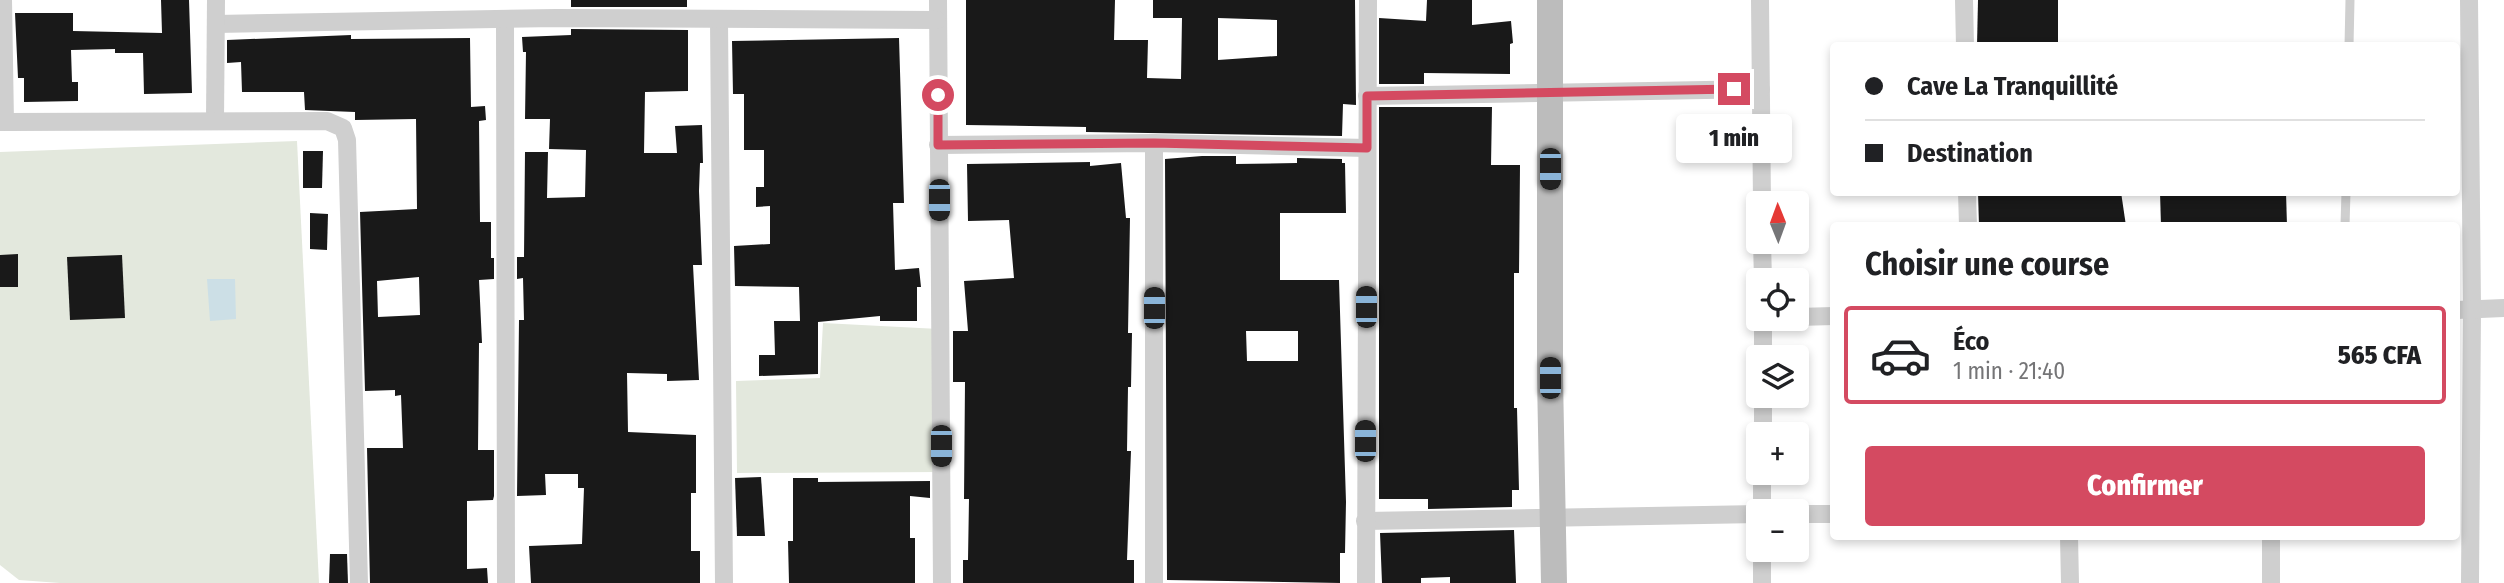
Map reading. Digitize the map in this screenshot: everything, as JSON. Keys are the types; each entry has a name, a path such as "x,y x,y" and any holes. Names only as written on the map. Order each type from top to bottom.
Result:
{"street":[{"path":"3,0 3,122 327,121 343,128 346,140 359,583"},
{"path":"215,120 216,0"},
{"path":"555,0 555,18"},
{"path":"938,0 942,583"},
{"path":"1366,583 1368,0"},
{"path":"1550,0 1550,378 1554,583"},
{"path":"1760,0 1762,191"},
{"path":"1964,0 1965,42"},
{"path":"2469,0 2464,512 2470,583"},
{"path":"216,24 555,18 719,21 937,20"},
{"path":"505,19 506,583"},
{"path":"719,21 724,583"},
{"path":"1367,96 1760,89"},
{"path":"938,145 1154,143 1367,148"},
{"path":"1154,143 1154,583"},
{"path":"1967,196 1968,222"},
{"path":"2465,309 2504,308"},
{"path":"1809,317 1830,317"},
{"path":"1365,521 1746,512"},
{"path":"1809,514 1830,514"},
{"path":"2069,540 2070,583"},
{"path":"2271,540 2271,583"},
{"path":"1762,562 1762,583"}],"lane":[{"path":"2349,42 2350,0"},
{"path":"2345,222 2346,196"}],"shaded area":[{"path":"297,141 319,583 60,583 19,580 0,565 0,152"},
{"path":"207,279 235,279 236,319 210,321"},
{"path":"823,323 939,329 942,472 737,473 736,381 820,378"}],"building":[{"path":"161,0 189,0 192,93 144,94 143,53 115,53 115,49 71,50 72,82 78,82 78,101 24,102 24,78 18,78 15,13 73,13 73,31 162,33"},
{"path":"571,0 687,0 687,7 571,7"},
{"path":"966,0 1115,0 1114,40 1148,40 1147,78 1181,79 1182,18 1153,18 1153,0 1355,0 1356,105 1343,104 1342,136 1086,132 1086,127 966,125","holes":["1218,18 1277,20 1277,56 1218,60"]},
{"path":"1427,0 1472,0 1472,25 1511,21 1513,43 1510,44 1510,74 1424,73 1424,84 1379,84 1379,18 1426,21"},
{"path":"1978,0 2058,0 2058,42 1977,42"},
{"path":"571,29 688,30 688,91 645,92 644,153 677,153 675,126 702,125 703,163 700,163 699,191 702,265 693,265 699,380 667,381 667,374 627,373 628,432 696,435 696,493 691,493 691,551 700,551 700,583 531,583 529,546 582,544 584,488 578,488 578,474 545,474 546,495 517,496 519,320 524,320 523,278 517,279 517,257 524,257 525,152 548,152 547,198 585,197 586,150 549,149 550,119 525,119 526,52 523,52 522,37 571,35"},
{"path":"351,35 351,39 470,38 471,107 485,106 486,120 479,121 480,222 491,222 491,258 494,258 494,279 479,280 482,343 479,343 478,450 494,450 494,496 493,500 467,501 467,569 487,568 488,583 370,583 367,448 403,448 401,395 395,396 395,390 365,391 360,212 417,209 416,119 355,120 355,112 305,110 304,92 242,92 241,62 227,63 227,40","holes":["419,277 420,315 378,317 377,281"]},
{"path":"899,38 904,203 893,203 895,270 919,268 921,287 917,287 917,321 880,321 880,316 818,322 818,374 759,376 759,355 775,355 774,321 800,321 799,287 735,286 734,246 770,244 770,206 756,207 756,187 764,187 764,150 744,150 744,94 733,94 732,41"},
{"path":"1379,107 1492,107 1491,165 1520,165 1519,273 1514,273 1514,408 1517,408 1519,490 1512,490 1512,507 1428,509 1428,499 1379,499"},
{"path":"303,151 323,151 322,188 303,188"},
{"path":"1236,156 1236,164 1297,163 1297,158 1342,159 1342,163 1345,163 1346,213 1280,213 1280,280 1339,280 1346,502 1345,553 1340,553 1340,583 1167,580 1165,159","holes":["1246,331 1298,331 1298,361 1247,361"]},
{"path":"1090,162 1090,166 1121,163 1126,218 1130,218 1128,333 1132,333 1127,451 1131,451 1127,560 1134,560 1134,583 963,583 963,560 968,560 969,499 964,499 965,382 953,382 953,331 968,331 964,281 1014,278 1009,220 968,221 967,164"},
{"path":"1978,196 2122,196 2125,222 1979,222"},
{"path":"2160,196 2286,196 2287,222 2161,222"},
{"path":"310,213 328,214 327,250 310,249"},
{"path":"18,254 18,287 0,287 0,255"},
{"path":"122,255 125,318 70,320 67,257"},
{"path":"761,477 765,536 737,536 735,478"},
{"path":"793,478 818,478 818,482 930,481 930,498 910,496 910,538 915,538 915,583 789,583 788,541 793,541"},
{"path":"1514,530 1516,583 1450,583 1450,577 1421,578 1421,583 1382,583 1380,533"},
{"path":"330,554 347,554 348,583 329,583"}],"route":[{"path":"938,95 938,145 1154,143 1367,148 1367,96 1734,89"}]}
